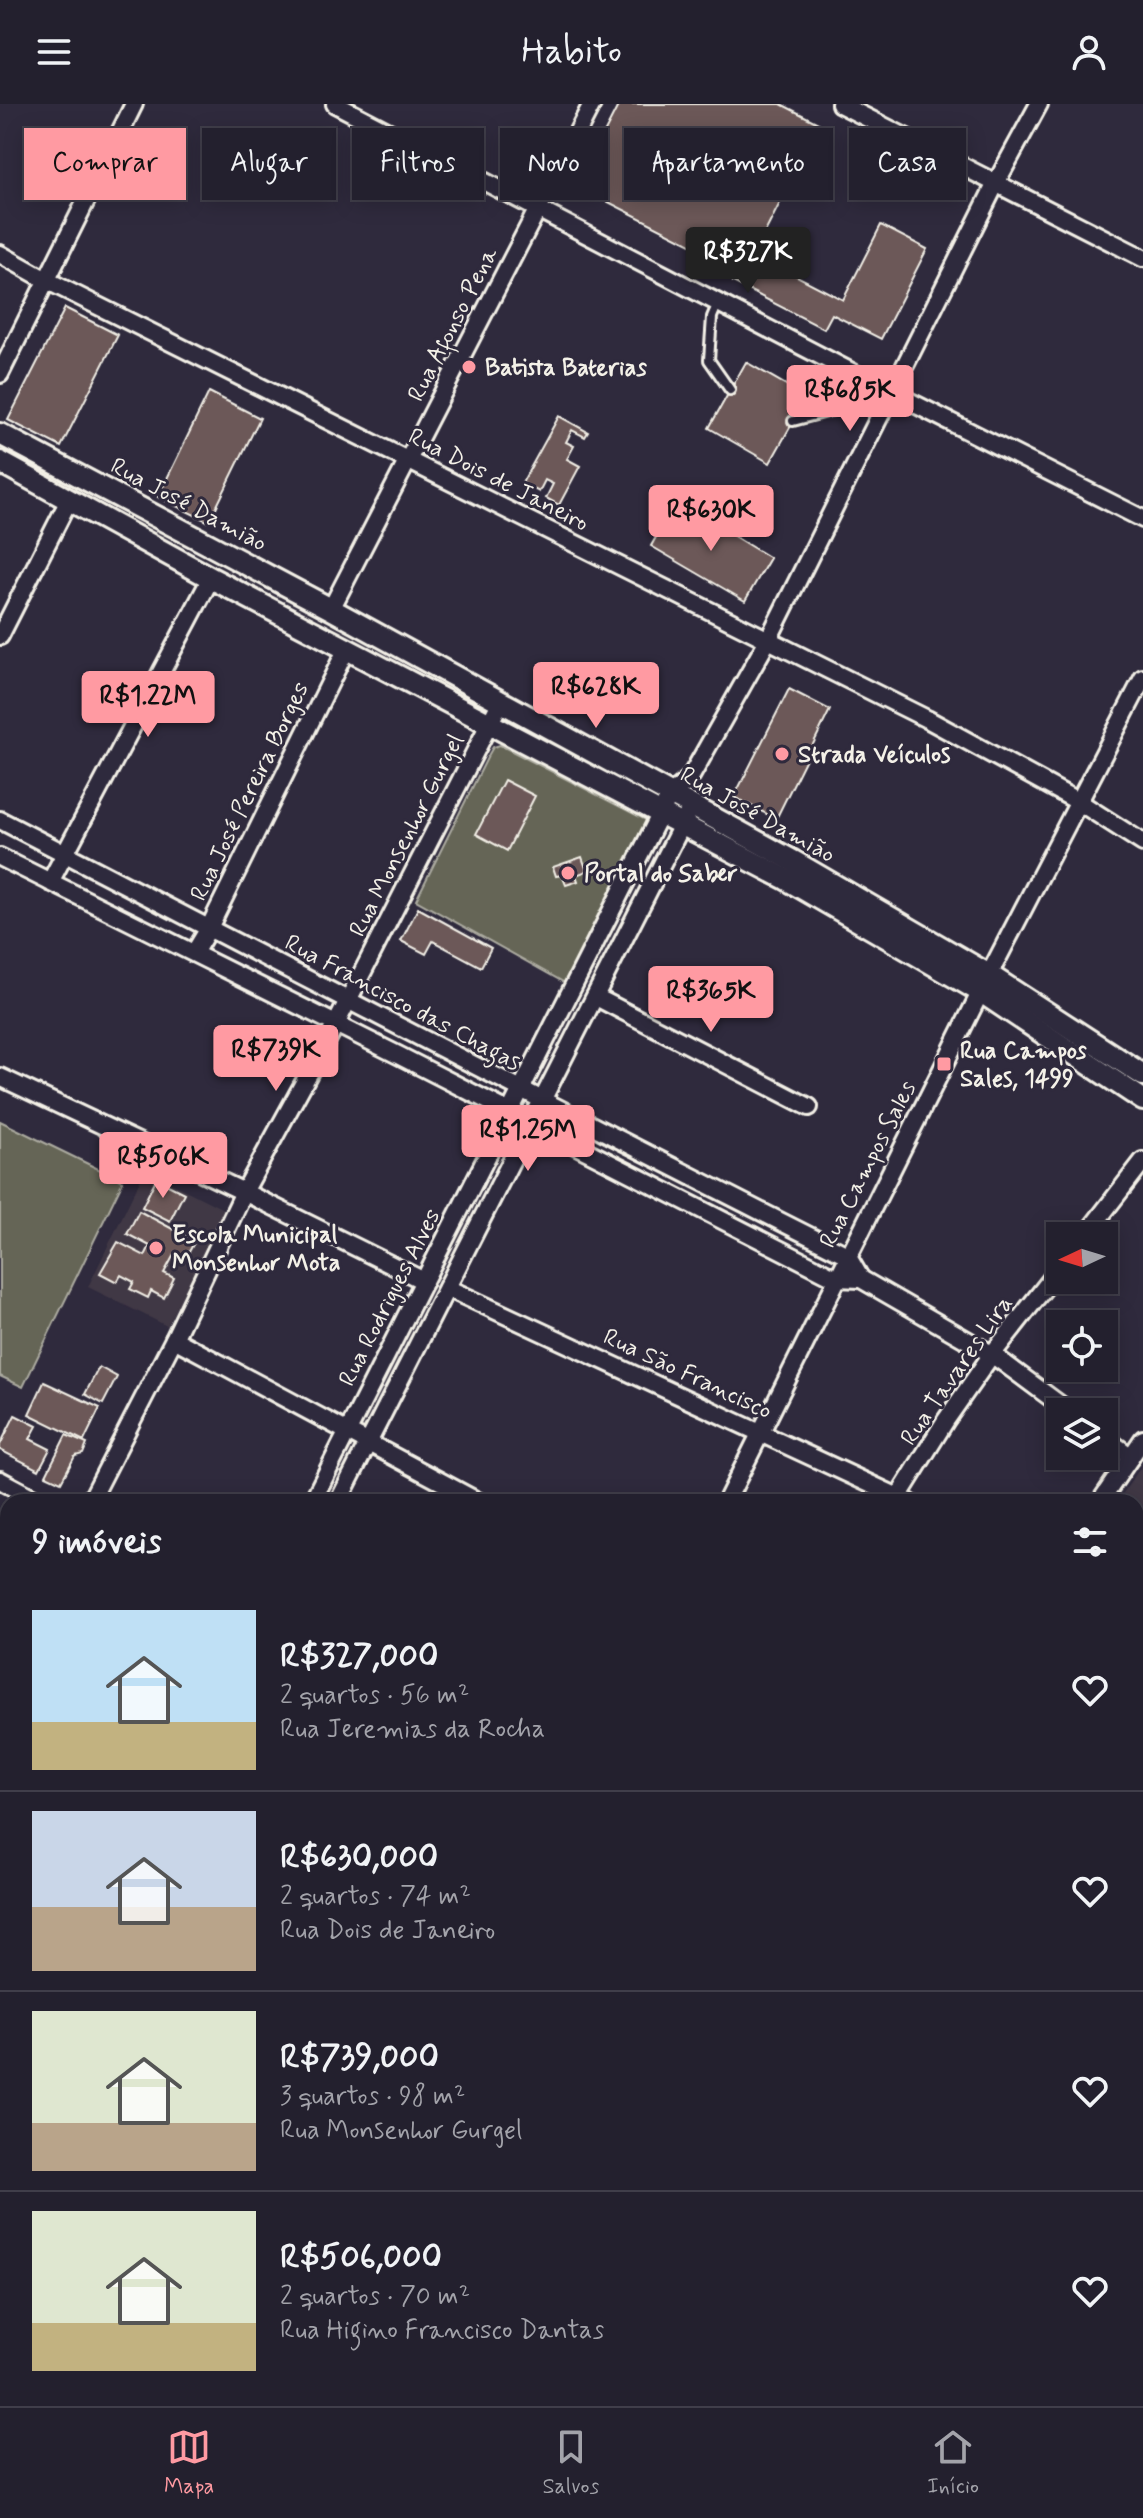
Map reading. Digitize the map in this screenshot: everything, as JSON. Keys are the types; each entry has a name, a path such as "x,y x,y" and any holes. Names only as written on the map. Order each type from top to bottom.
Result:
{"street":[{"path":"0,374 134,104"},
{"path":"335,104 867,380 1143,519"},
{"name":"Rua Afonso Pena","path":"331,609 592,104"},
{"path":"840,104 1143,258"},
{"name":"Rua Rodrigues Alves","path":"316,1494 665,804 690,778 768,640 996,183 1039,104"},
{"name":"Rua Dois de Janeiro","path":"0,254 48,281 927,719 1079,802 1143,843"},
{"name":"Rua José Damião","path":"0,434 331,609 500,703 686,816 793,861 985,983 1143,1075"},
{"name":"Rua José Damião","path":"0,462 489,725 665,804"},
{"path":"0,636 69,500"},
{"path":"153,546 165,521"},
{"path":"50,882 211,578"},
{"name":"Rua José Pereira Borges","path":"194,953 346,650"},
{"name":"Rua Campos Sales","path":"730,1494 847,1255 1143,678"},
{"name":"Rua Monsenhor Gurgel","path":"94,1494 174,1339 244,1192 336,1024 500,703"},
{"name":"Rua Rodrigues Alves","path":"342,1494 686,816 690,778"},
{"name":"Rua Francisco das Chagas","path":"0,820 542,1102 847,1255 861,1279"},
{"name":"Rua Francisco das Chagas","path":"0,857 836,1278 861,1279 993,1355 1051,1398"},
{"name":"Rua José Damião","path":"985,983 1143,1100"},
{"path":"596,997 809,1107"},
{"path":"0,1077 424,1281"},
{"path":"1096,1222 1143,1161"},
{"name":"Rua Tavares Lira","path":"904,1494 946,1420 1046,1286"},
{"name":"Rua São Francisco","path":"447,1288 888,1494"},
{"path":"174,1339 464,1494"},
{"path":"1106,1494 1143,1439"},
{"path":"1118,1447 1131,1457"},
{"path":"0,1480 26,1494"}],"lane":[{"path":"718,302 712,317 709,360 730,390"},
{"path":"793,421 838,409 867,380"}],"shaded area":[{"name":"Escola Municipal Monsenhor Mota","path":"145,1170 225,1210 167,1326 88,1287"},
{"path":"1143,1464 1143,1494 1122,1494"}],"green space":[{"path":"500,745 648,821 567,984 416,900 489,754 493,747"},
{"path":"0,1121 123,1181 23,1387 0,1376"}],"building":[{"path":"619,104 781,104 820,124 818,128 624,128 624,200 781,200 754,254 843,300 881,225 927,249 881,339 832,314 824,329 733,282 740,269 604,200 608,200 607,128"},
{"path":"65,308 118,335 61,447 8,420"},
{"path":"746,362 807,397 770,463 709,428"},
{"path":"209,392 260,418 209,522 158,497"},
{"path":"559,416 588,432 585,437 572,430 566,442 574,446 567,459 580,466 559,505 546,498 553,484 545,480 539,492 522,483"},
{"path":"682,505 770,558 745,601 651,546 664,523 672,524"},
{"name":"Strada Veículos","path":"789,689 830,710 776,819 734,797"},
{"path":"504,780 535,796 507,851 476,834"},
{"name":"Portal do Saber","path":"582,857 587,871 576,875 578,881 566,885 562,875 556,876 553,867"},
{"path":"418,908 491,948 481,967 433,941 426,954 401,941"},
{"path":"156,1179 184,1193 170,1221 142,1207"},
{"path":"139,1211 195,1241 185,1259 175,1253 164,1273 174,1278 164,1298 151,1291 148,1298 130,1289 134,1282 121,1275 117,1282 100,1273 118,1242 145,1256 150,1246 127,1234"},
{"path":"99,1367 117,1377 103,1404 85,1394"},
{"path":"44,1382 100,1408 84,1441 29,1414"},
{"path":"15,1415 37,1426 30,1439 50,1449 39,1470 0,1450"},
{"path":"66,1435 87,1444 83,1454 75,1456 61,1482 46,1475"}],"place":[{"name":"Batista Baterias","path":"469,367"},
{"name":"Strada Veículos","path":"782,754"},
{"name":"Portal do Saber","path":"568,873"},
{"name":"Rua Campos Sales, 1499","path":"944,1064"},
{"name":"Escola Municipal Monsenhor Mota","path":"156,1248"}]}
